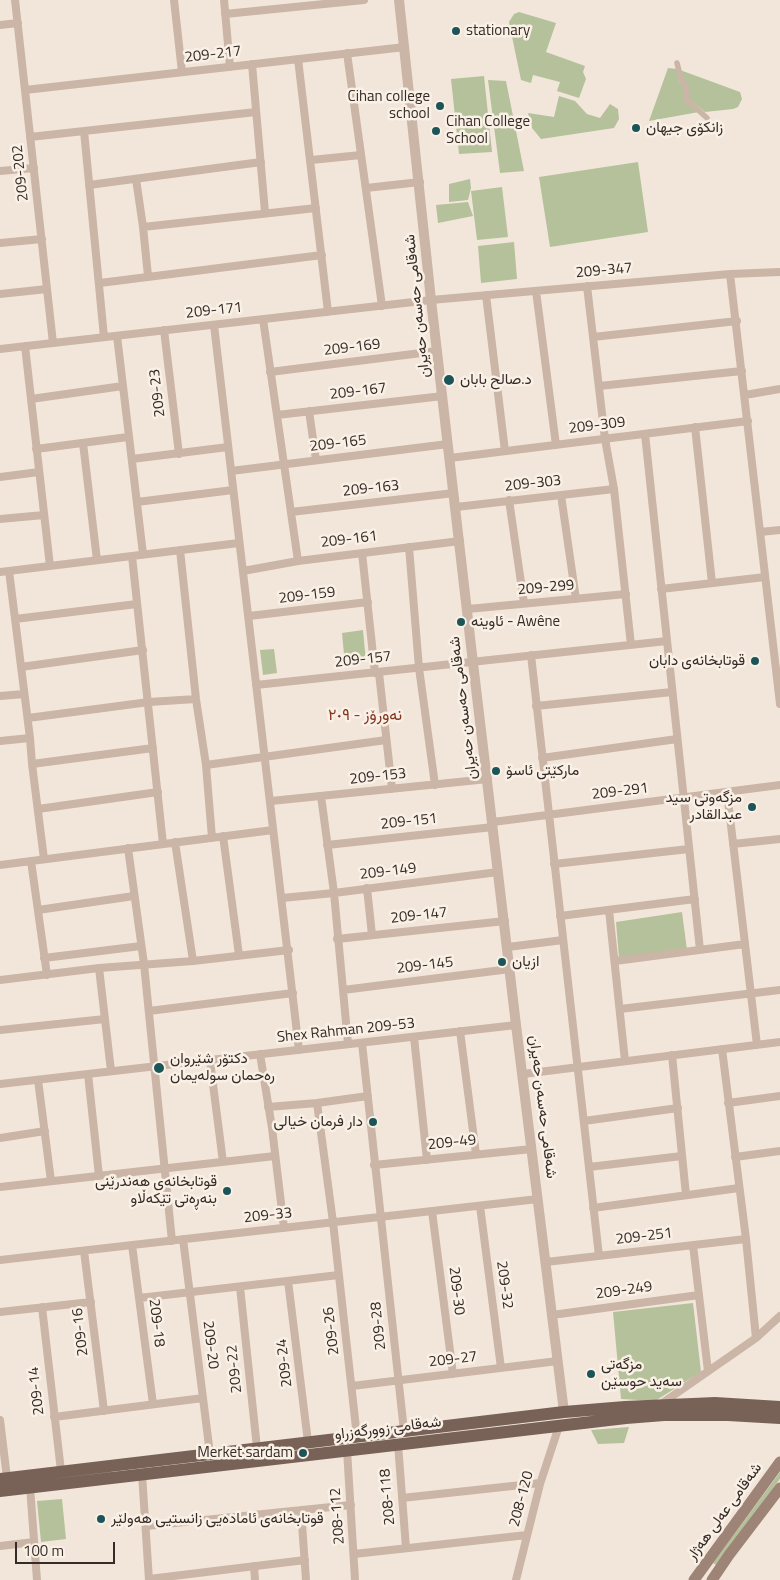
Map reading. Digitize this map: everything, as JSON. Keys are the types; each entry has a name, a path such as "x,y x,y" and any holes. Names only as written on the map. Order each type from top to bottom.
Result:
{"main road":[{"name":"شەقامی زوورگەزراو","path":"3,1478 210,1454 240,1457 257,1448 564,1412 715,1403 780,1407"},
{"name":"شەقامی زوورگەزراو","path":"0,1491 142,1474 240,1457 347,1450 664,1415 728,1414 780,1418"},
{"name":"شەقامی عەلی هەژار","path":"694,1580 780,1462"},
{"name":"شەقامی عەلی هەژار","path":"712,1580 780,1488"}],"street":[{"name":"209-202","path":"15,0 53,343"},
{"path":"174,0 182,72"},
{"path":"224,0 230,67"},
{"path":"225,14 364,0"},
{"name":"شەقامی حەسەن حەیران","path":"399,0 473,663 564,1412"},
{"path":"0,25 18,23"},
{"name":"209-217","path":"25,90 405,47"},
{"path":"347,54 382,306"},
{"path":"298,59 328,312"},
{"path":"677,63 680,79 687,89 686,99 706,118"},
{"path":"252,64 265,212"},
{"path":"30,137 256,112"},
{"path":"84,131 104,337"},
{"path":"311,160 361,155"},
{"path":"89,185 260,162"},
{"path":"0,172 34,168"},
{"path":"136,179 148,276"},
{"path":"366,188 420,182"},
{"path":"143,227 265,212 316,208"},
{"path":"0,243 42,238"},
{"path":"100,283 322,255"},
{"name":"209-347","path":"431,300 730,274 780,272"},
{"path":"730,274 737,321 765,577 776,629 780,700"},
{"path":"587,286 605,439 614,489 631,645"},
{"path":"0,294 48,289"},
{"path":"536,291 556,445"},
{"path":"486,295 506,451"},
{"name":"209-171","path":"0,349 431,300"},
{"path":"263,319 298,561"},
{"path":"593,338 737,321"},
{"path":"214,325 266,757 273,830 289,950 299,1050"},
{"name":"209-23","path":"164,330 179,454"},
{"path":"117,336 143,554"},
{"path":"25,346 50,566"},
{"name":"209-169","path":"270,372 437,351"},
{"path":"599,386 742,371"},
{"path":"31,399 123,386"},
{"path":"745,394 780,389"},
{"name":"209-167","path":"277,415 443,396"},
{"path":"309,411 316,460"},
{"name":"209-309","path":"450,458 748,421"},
{"path":"695,428 712,583"},
{"path":"645,434 700,950"},
{"path":"36,449 128,437"},
{"path":"83,443 97,560"},
{"name":"209-165","path":"231,471 448,444"},
{"path":"132,459 228,447"},
{"path":"0,477 40,472"},
{"name":"209-303","path":"456,507 614,489"},
{"path":"137,502 234,490"},
{"name":"209-163","path":"290,512 454,493"},
{"path":"561,495 576,599"},
{"path":"510,500 524,604"},
{"path":"0,520 44,515"},
{"path":"760,532 780,530"},
{"name":"209-161","path":"243,571 298,561 460,541"},
{"path":"0,572 240,542"},
{"path":"409,547 419,668 435,785"},
{"path":"180,550 196,699 206,765 212,838"},
{"path":"362,553 392,789"},
{"path":"132,556 163,844"},
{"path":"9,571 44,859"},
{"path":"661,589 765,577"},
{"name":"209-299","path":"468,609 626,594"},
{"name":"209-159","path":"249,616 368,602"},
{"path":"15,619 137,604"},
{"name":"209-157","path":"256,685 667,641"},
{"path":"21,667 143,650"},
{"path":"530,655 599,1256"},
{"path":"536,706 672,692"},
{"path":"0,696 24,694"},
{"path":"28,718 149,702 196,699"},
{"path":"0,741 30,738"},
{"path":"542,758 677,739"},
{"path":"206,765 386,740"},
{"path":"32,764 153,748"},
{"name":"209-153","path":"271,802 488,780"},
{"name":"209-291","path":"493,824 780,785"},
{"path":"38,808 158,792"},
{"path":"727,792 757,1045"},
{"path":"322,796 334,893 348,1044"},
{"name":"209-151","path":"327,845 493,824"},
{"path":"0,865 273,830"},
{"path":"223,836 239,955"},
{"path":"733,844 780,839"},
{"path":"175,842 193,961"},
{"path":"128,848 144,964 172,1241"},
{"path":"554,864 689,850"},
{"path":"32,861 47,975"},
{"name":"209-149","path":"282,898 498,872"},
{"path":"367,888 372,935"},
{"path":"38,910 134,896"},
{"path":"560,916 695,899"},
{"path":"609,910 625,1061"},
{"name":"209-147","path":"337,939 505,921"},
{"path":"508,947 563,940"},
{"path":"615,960 744,944"},
{"path":"44,958 141,946"},
{"path":"0,971 0,980 99,968 193,961 289,950"},
{"path":"99,968 111,1071"},
{"name":"209-145","path":"343,990 510,969"},
{"path":"620,1009 780,990"},
{"path":"149,1011 293,993"},
{"path":"0,1030 105,1018"},
{"name":"Shex Rahman 209-53","path":"0,1084 516,1025"},
{"path":"460,1032 476,1154"},
{"path":"414,1037 427,1160"},
{"path":"523,1074 780,1042"},
{"name":"209-28","path":"362,1043 404,1431"},
{"path":"722,1049 746,1239 756,1338"},
{"path":"260,1054 284,1228"},
{"path":"672,1055 686,1195"},
{"path":"210,1061 223,1162"},
{"path":"88,1074 99,1176"},
{"path":"38,1080 51,1181"},
{"path":"268,1108 368,1096"},
{"path":"728,1103 780,1096"},
{"name":"209-26","path":"317,1103 333,1222 357,1437"},
{"path":"584,1121 678,1108"},
{"path":"0,1138 45,1131"},
{"name":"209-49","path":"374,1166 532,1148"},
{"path":"735,1157 780,1151"},
{"path":"0,1187 275,1156"},
{"path":"589,1167 682,1156"},
{"path":"594,1208 739,1188"},
{"name":"209-33","path":"0,1260 538,1199"},
{"name":"209-32","path":"480,1206 501,1368"},
{"name":"209-30","path":"432,1211 453,1374"},
{"name":"209-251","path":"546,1262 746,1239"},
{"name":"209-20","path":"183,1240 210,1454"},
{"name":"209-18","path":"132,1245 153,1404"},
{"path":"693,1245 708,1371"},
{"name":"209-16","path":"84,1251 104,1411"},
{"path":"139,1298 339,1275"},
{"name":"209-24","path":"288,1281 308,1442"},
{"name":"209-22","path":"240,1287 257,1448"},
{"name":"209-249","path":"552,1315 699,1295"},
{"path":"0,1312 91,1302"},
{"name":"209-14","path":"42,1307 61,1471"},
{"path":"660,1405 756,1338 780,1316"},
{"name":"209-27","path":"352,1386 558,1361"},
{"path":"54,1417 203,1398"},
{"path":"0,1422 3,1478"},
{"name":"208-120","path":"516,1580 540,1483 559,1426"},
{"name":"208-118","path":"398,1444 406,1548"},
{"name":"208-112","path":"347,1450 355,1580"},
{"path":"142,1474 149,1579 305,1560"},
{"path":"402,1498 540,1483"},
{"path":"30,1487 37,1580"},
{"path":"146,1526 351,1505"},
{"path":"301,1510 306,1580"},
{"path":"354,1554 527,1535"},
{"path":"0,1546 34,1542"},
{"path":"254,1566 255,1580"}],"green space":[{"path":"519,12 556,23 546,52 585,66 583,72 586,79 579,98 557,91 560,82 533,75 531,83 521,80 509,22 514,14"},
{"path":"668,68 677,69 679,81 685,89 684,99 699,112 649,121"},
{"path":"680,70 740,92 742,99 738,107 705,112 688,98"},
{"path":"484,76 492,152 459,154 451,79"},
{"path":"488,80 506,81 524,171 500,173"},
{"path":"559,96 575,101 587,114 600,118 610,104 618,109 619,119 614,128 541,139 532,128 528,113 554,117"},
{"path":"638,162 648,232 550,247 539,177"},
{"path":"470,179 471,188 468,200 449,202 449,184"},
{"path":"502,187 508,237 477,240 471,191"},
{"path":"468,202 473,216 438,223 436,205"},
{"path":"514,242 517,279 481,283 478,246"},
{"path":"363,630 366,662 345,665 342,633"},
{"path":"274,649 277,673 263,675 260,650"},
{"path":"682,912 687,950 619,958 616,922"},
{"path":"693,1303 701,1372 655,1401 621,1399 613,1312"},
{"path":"629,1427 624,1443 598,1444 591,1430"},
{"path":"780,1472 780,1479 716,1565 713,1563"},
{"path":"62,1499 66,1539 41,1542 37,1501"}],"place":[{"name":"stationary","path":"456,31"},
{"name":"Cihan college school","path":"440,106"},
{"name":"زانکۆی جیھان","path":"636,128"},
{"name":"Cihan College School","path":"436,131"},
{"name":"د.صالح بابان","path":"449,380"},
{"name":"ئاوینە - Awêne","path":"461,622"},
{"name":"قوتابخانەی دابان","path":"755,661"},
{"name":"مارکێتی ئاسۆ","path":"496,771"},
{"name":"مزگەوتی سید عبدالقادر","path":"752,807"},
{"name":"ازيان","path":"502,962"},
{"name":"دکتۆر شێروان رەحمان سولەیمان","path":"159,1068"},
{"name":"دار فرمان خیالی","path":"373,1122"},
{"name":"قوتابخانەی هەندرێنی بنەڕەتی تێکەڵاو","path":"227,1191"},
{"name":"مزگەتی سەید حوسێن","path":"591,1374"},
{"name":"Merket sardam","path":"303,1453"},
{"name":"قوتابخانەی ئامادەیی زانستیی هەولێر","path":"101,1519"}],"district":[{"name":"نەورۆز - ٢٠٩","path":"365,716"}]}
